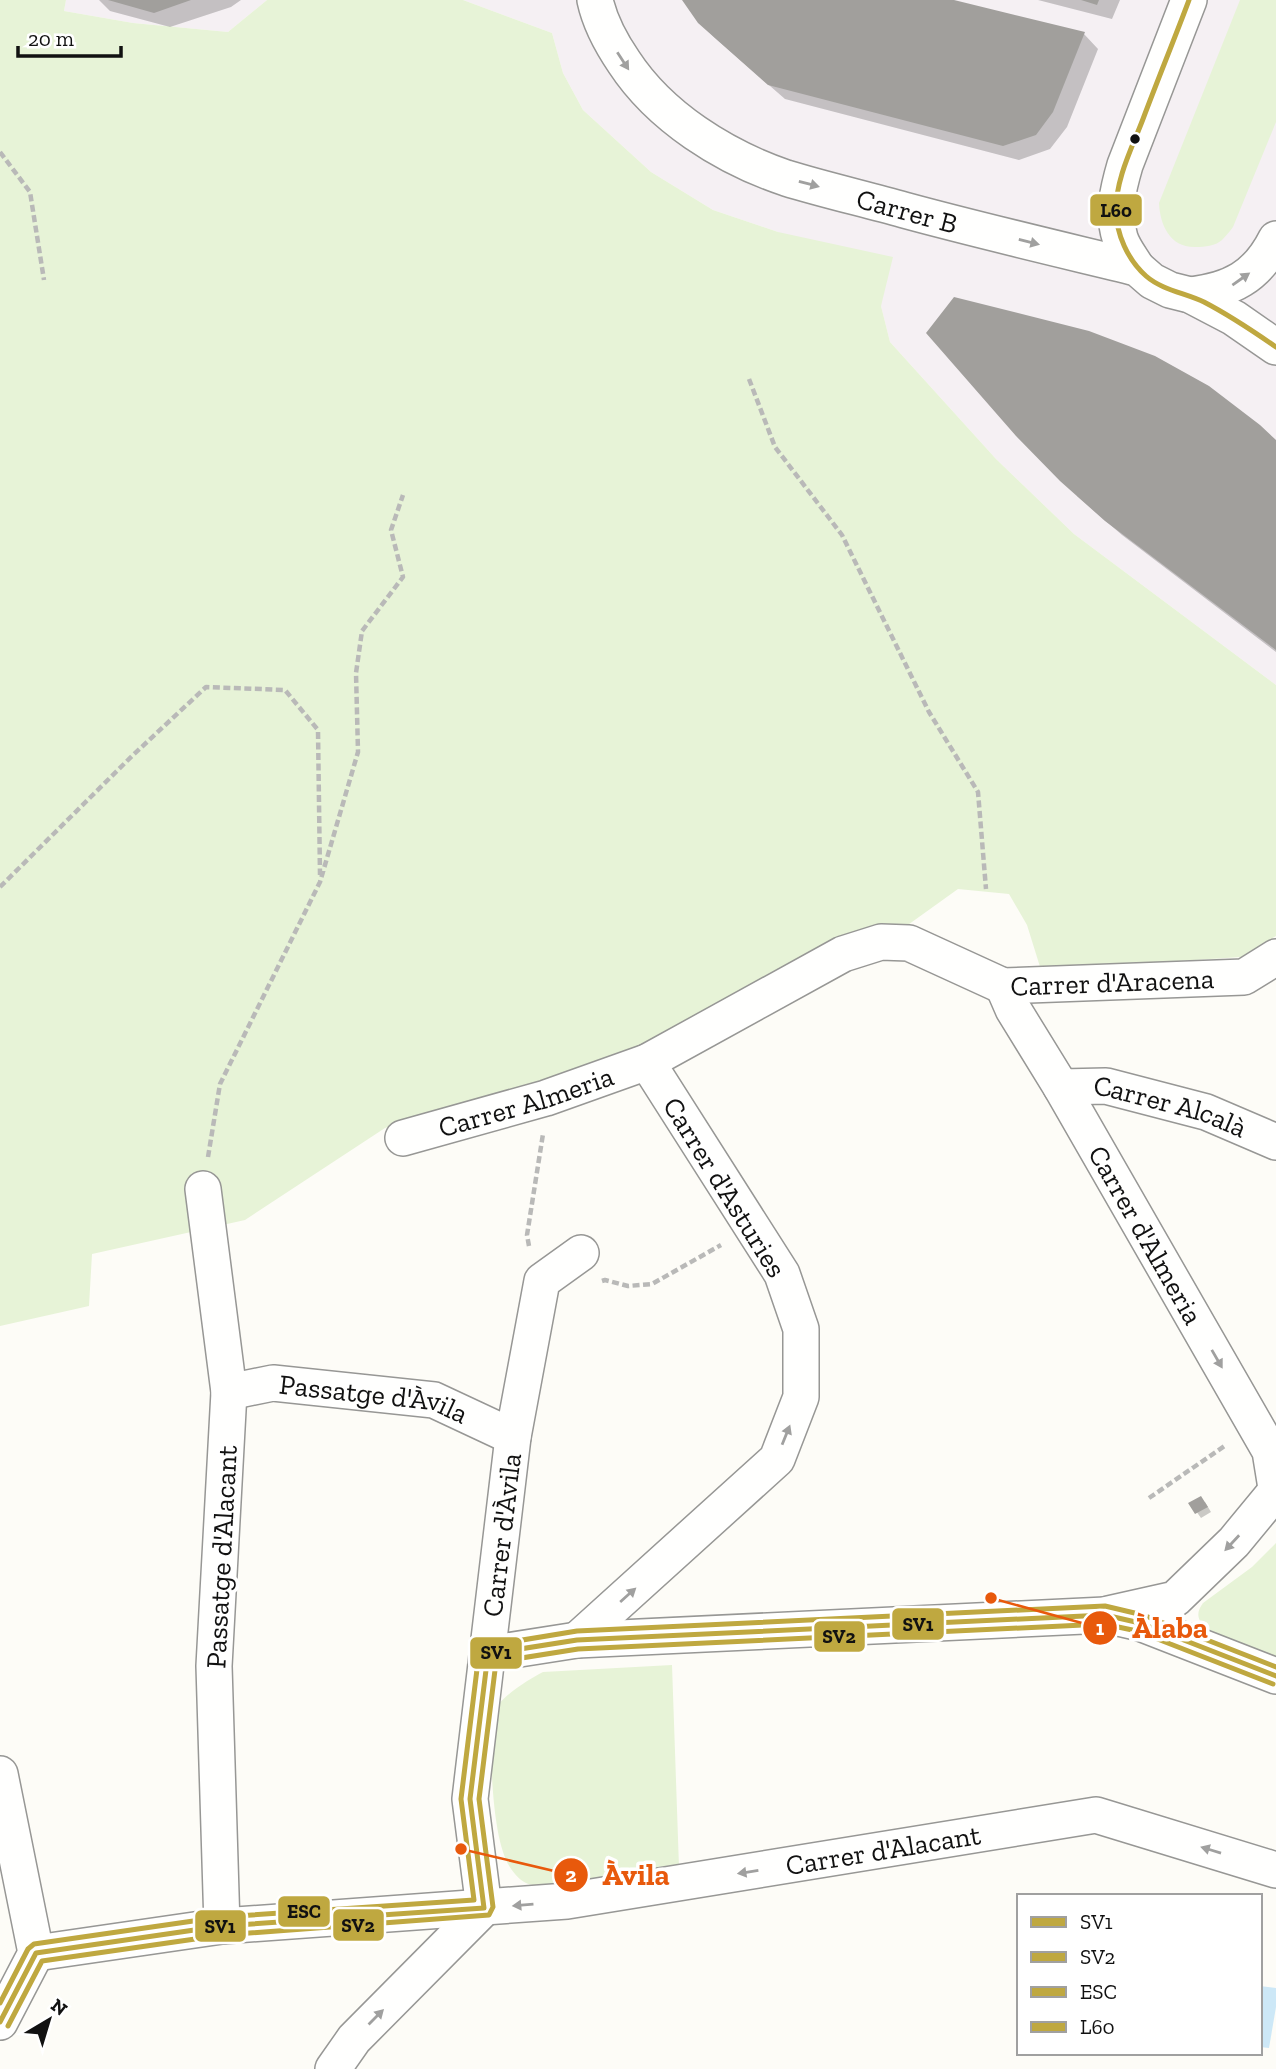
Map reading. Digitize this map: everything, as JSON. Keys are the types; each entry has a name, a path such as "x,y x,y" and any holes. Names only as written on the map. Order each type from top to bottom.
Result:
{"street":[{"name":"Carrer B","path":"595,0 608,38 634,78 664,109 703,137 743,160 785,177 943,221 1137,268 1152,281 1170,290 1190,295 1234,318 1276,347"},
{"path":"1137,268 1120,240 1116,193 1189,0"},
{"path":"1190,295 1216,292 1243,279 1257,268 1276,239"},
{"name":"Carrer d'Aracena","path":"647,1062 843,954 881,942 909,943 1003,986 1244,977 1276,957"},
{"name":"Carrer d'Almeria","path":"1003,986 1013,1009 1270,1451 1276,1490 1234,1542 1175,1599"},
{"name":"Carrer Almeria","path":"403,1138 547,1098 647,1062"},
{"name":"Carrer d'Asturies","path":"577,1640 777,1459 801,1397 801,1329 782,1274 647,1062"},
{"name":"Carrer Alcalà","path":"1060,1087 1106,1086 1206,1112 1276,1142"},
{"name":"Passatge d'Alacant","path":"203,1189 229,1392 214,1666 222,1926"},
{"name":"Carrer d'Àvila","path":"484,1908 470,1799 513,1437 541,1281 580,1253"},
{"name":"Passatge d'Àvila","path":"229,1392 273,1383 435,1400 513,1437"},
{"path":"488,1654 577,1640 1105,1615 1175,1599 1176,1637"},
{"path":"1105,1615 1140,1623 1276,1676"},
{"path":"0,1774 36,1953 0,2022"},
{"name":"Carrer d'Alacant","path":"36,1953 222,1926 567,1901 1096,1815 1276,1870"},
{"path":"333,2069 354,2039 484,1908"}],"path":[{"path":"0,152 30,192 44,280"},
{"path":"749,379 775,447 842,535 929,712 978,792 986,889"},
{"path":"203,1189 220,1084 320,882 358,752 356,673 362,631 403,577 391,530 403,495"},
{"path":"0,887 206,687 285,690 317,730 320,882"},
{"path":"527,1235 543,1135"},
{"path":"652,1284 723,1244"},
{"path":"1149,1498 1255,1425"}],"shaded area":[{"path":"66,0 267,0 228,32 133,23 64,11"},
{"path":"463,0 1276,0 1276,685 1074,534 996,459 890,342 881,306 778,232 713,210 651,172 583,110 563,73 552,33"}],"green space":[{"path":"0,0 66,0 64,11 133,23 228,32 267,0 463,0 552,33 563,73 583,110 651,172 713,210 778,232 893,257 881,306 890,342 996,459 1074,534 1276,685 1276,936 1241,957 1041,970 1027,925 1009,894 958,889 905,927 651,1049 385,1128 245,1220 92,1254 89,1306 0,1326"},
{"path":"1240,0 1276,0 1276,122 1233,227 1216,244 1187,246 1179,244 1168,234 1159,203"},
{"path":"1276,1543 1276,1657 1215,1633 1202,1624 1198,1616 1203,1603 1252,1567"},
{"path":"672,1665 679,1867 577,1884 538,1886 523,1882 508,1864 496,1820 491,1751 491,1721 494,1710 513,1691 543,1672"}],"water":[{"path":"1262,1986 1276,1988 1276,2007 1269,2048 1262,2047"}],"building":[{"path":"108,0 191,0 154,13"},
{"path":"682,0 954,0 1085,32 1053,112 1036,135 1003,146 768,85 698,23"},
{"path":"1081,0 1099,0 1097,5"},
{"path":"954,297 1089,331 1155,356 1209,386 1276,440 1276,650 1105,521 1060,481 1016,436 926,333"},
{"path":"1201,1496 1208,1507 1195,1514 1188,1503"}],"transit line":[{"name":"L60","path":"1189,0 1122,175 1116,210 1118,228 1124,246 1134,262 1152,281 1204,302 1276,347"},
{"name":"ESC","path":"0,2003 28,1949 34,1944 221,1917 474,1900 461,1799 479,1653 481,1648 486,1646 577,1631 1105,1606 1143,1615 1276,1667"},
{"name":"SV1","path":"0,2022 36,1953 222,1926 484,1908 470,1799 488,1654 577,1640 1105,1615 1140,1623 1276,1676"},
{"name":"SV2","path":"8,2026 42,1961 223,1935 489,1915 493,1907 479,1799 496,1662 578,1649 1104,1624 1137,1631 1273,1684"}],"place":[{"name":"Àlaba","path":"991,1598"},
{"name":"Àvila","path":"461,1849"}]}
